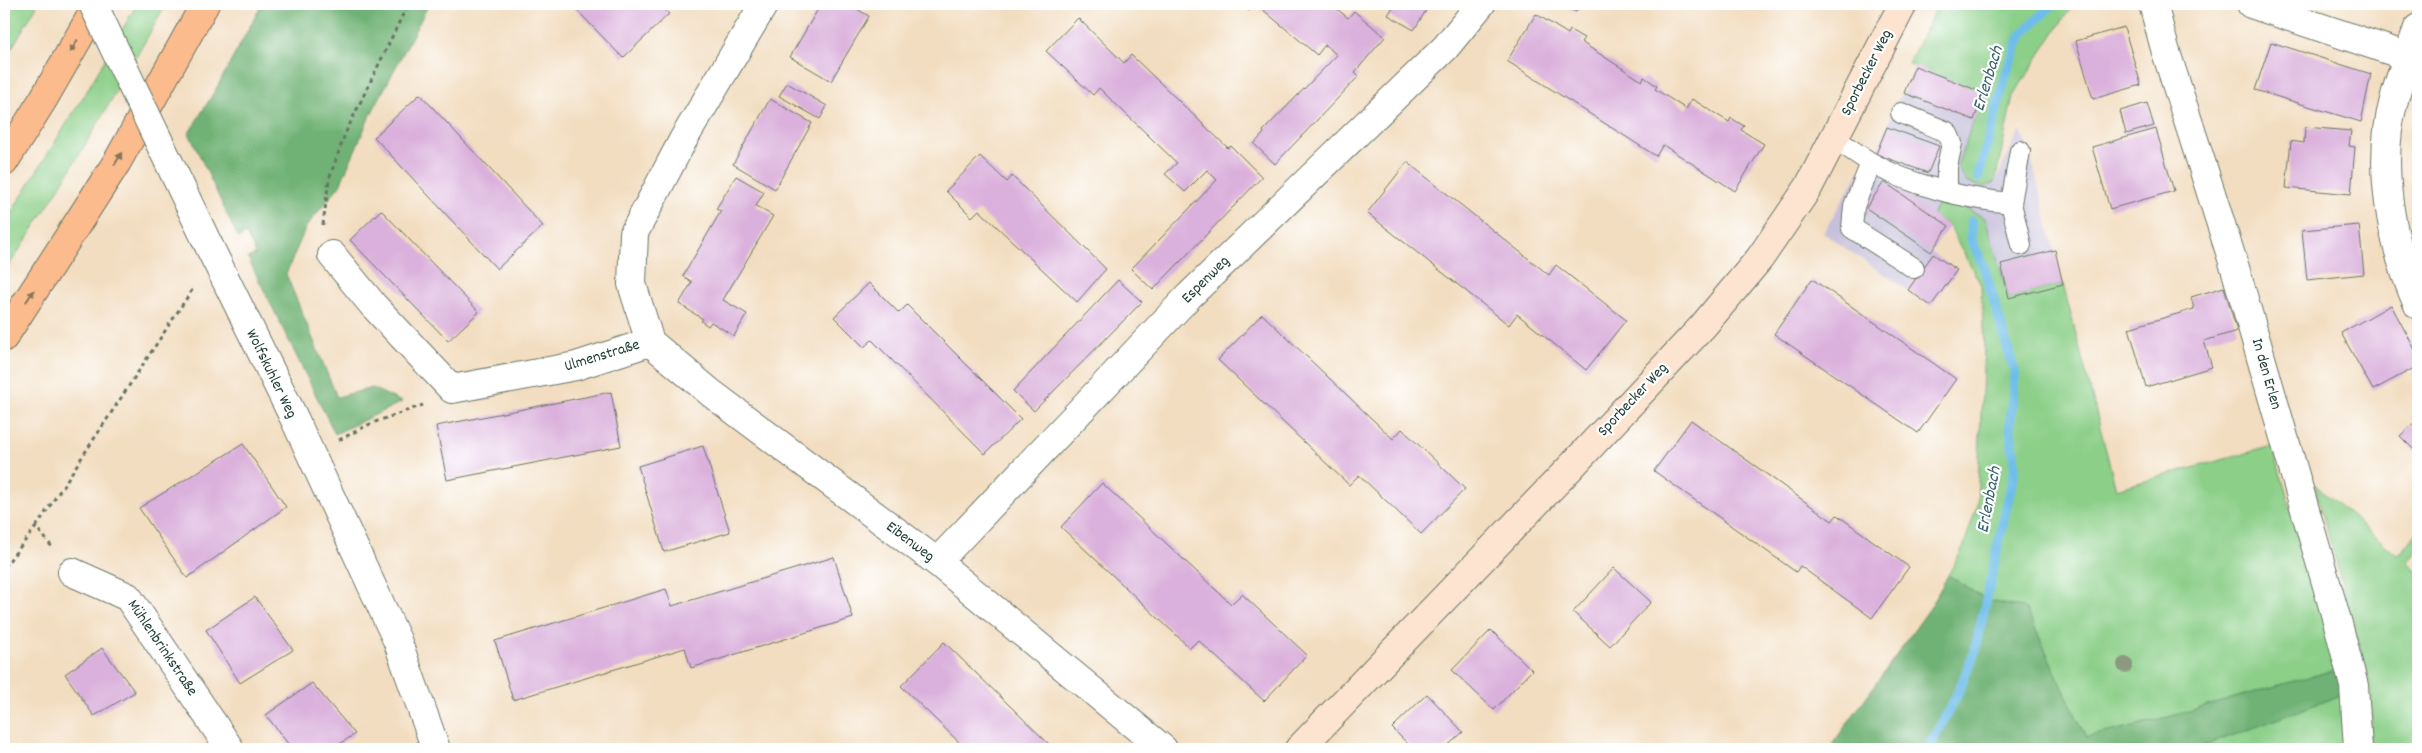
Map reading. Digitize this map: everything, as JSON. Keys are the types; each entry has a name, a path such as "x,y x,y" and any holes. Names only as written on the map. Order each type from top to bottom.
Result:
{"highway":[{"path":"4,162 44,98 98,4"},
{"path":"4,338 116,162 205,4"}],"street":[{"name":"Wolfskuhler Weg","path":"94,4 215,258 295,420 397,640 436,749"},
{"name":"Ulmenstraße","path":"452,389 576,366 650,342 632,284 634,233 683,140 764,4"},
{"name":"Espenweg","path":"937,562 1189,296 1445,48 1482,4"},
{"name":"Sporbecker Weg","path":"1305,748 1703,326 1760,258 1789,218 1834,138 1903,4"},
{"name":"In den Erlen","path":"2153,4 2165,49 2236,268 2338,624 2354,686 2358,749"},
{"path":"2251,4 2413,59"},
{"path":"2418,28 2413,59 2394,100 2386,147 2387,192 2401,254 2411,289 2418,305"},
{"path":"332,255 373,305 452,389"},
{"name":"Eibenweg","path":"650,342 710,392 937,562 1163,749"},
{"name":"Mühlenbrinkstraße","path":"72,572 128,597 230,749"}],"lane":[{"path":"1901,113 1947,132 1952,143 1947,167 1947,192"},
{"path":"1834,138 1871,162 1924,185 1947,192 2011,203"},
{"path":"2020,151 2011,203 2021,245"},
{"path":"1871,162 1854,206 1852,228 1914,268"}],"path":[{"path":"332,255 323,226 330,180 345,134 408,4"},
{"path":"4,567 36,527 215,258"},
{"path":"372,423 417,408 452,389"},
{"path":"36,527 72,572"}],"shaded area":[{"path":"1915,66 1984,93 1957,166 1995,182 2020,130 2028,146 2063,284 2009,298 1949,226 1931,252 1957,270 1931,306 1823,233 1858,174 1876,154 1900,95 1904,93"}],"green space":[{"path":"10,4 38,4 4,61 4,14"},
{"path":"137,4 166,4 68,174 4,273 4,224 88,89"},
{"path":"262,4 429,4 369,118 340,185 306,227 286,274 337,397 372,388 402,402 335,434 248,258 256,254 246,234 238,238 189,133 216,89"},
{"path":"1938,4 2073,4 2013,96 1995,182 1984,187 1967,183 1957,166 1984,93 1908,64"},
{"path":"1942,196 1985,218 2009,298 2063,284 2116,489 2272,446 2340,669 2086,738 2026,609 1986,600 1948,575 1963,548 1977,505 1984,346 1981,285 1949,226 1932,215"},
{"path":"2314,484 2398,556 2418,530 2418,549 2407,563 2418,572 2418,749 2373,749 2367,742 2373,716 2369,681"},
{"path":"1948,575 1986,600 2026,609 2086,737 2150,722 2340,669 2346,693 2197,749 1829,749 1930,608"},
{"path":"2346,693 2348,749 2197,749"}],"building":[{"path":"571,4 659,4 669,14 623,58"},
{"path":"821,4 848,4 869,16 831,81 790,57"},
{"path":"1241,4 1254,4 1249,11"},
{"path":"1256,4 1331,4 1348,18 1354,11 1385,37 1355,72 1359,76 1275,164 1254,144 1264,133 1263,131 1337,55 1325,45 1317,55"},
{"path":"1395,4 1430,4 1414,30 1388,15"},
{"path":"1561,4 1580,4 1576,12"},
{"path":"1536,14 1568,34 1570,30 1584,38 1581,42 1642,81 1644,77 1657,86 1655,89 1686,109 1692,99 1729,122 1731,118 1744,126 1741,130 1764,144 1735,191 1663,145 1656,156 1507,61"},
{"path":"1078,18 1124,63 1131,55 1228,148 1231,146 1262,177 1153,290 1131,269 1217,180 1207,170 1185,192 1165,174 1177,163 1099,88 1093,95 1046,51"},
{"path":"2124,27 2141,85 2093,99 2076,41"},
{"path":"2271,42 2371,74 2361,122 2255,90"},
{"path":"1915,66 1984,93 1974,120 1904,93"},
{"path":"787,83 827,106 820,119 779,96"},
{"path":"420,94 543,226 497,269 374,137"},
{"path":"770,99 812,123 775,189 733,164"},
{"path":"2147,103 2154,126 2126,134 2120,111"},
{"path":"1887,127 1939,146 1928,173 1876,154"},
{"path":"2305,127 2351,131 2349,146 2355,147 2351,194 2286,188 2291,141 2304,143"},
{"path":"2156,129 2174,191 2110,209 2092,147"},
{"path":"980,156 1007,182 1012,176 1106,269 1077,302 979,210 972,217 946,191"},
{"path":"1407,162 1549,275 1556,265 1626,320 1586,370 1517,314 1509,325 1367,213"},
{"path":"736,176 764,192 756,206 773,216 723,300 747,314 734,336 711,322 708,326 701,321 703,319 679,304 692,282 683,276 721,211 716,209"},
{"path":"1884,182 1949,226 1931,252 1866,208"},
{"path":"381,210 479,312 448,341 350,240"},
{"path":"2359,225 2364,274 2307,280 2302,230"},
{"path":"2055,250 2063,284 2009,298 2001,264"},
{"path":"1933,254 1957,270 1931,306 1908,290"},
{"path":"1812,279 1956,379 1918,433 1774,334"},
{"path":"1118,280 1142,302 1034,411 1013,391"},
{"path":"869,283 899,313 907,305 1021,419 985,454 872,340 864,347 834,317"},
{"path":"2224,287 2237,331 2204,341 2212,367 2146,387 2129,328 2194,309 2191,297"},
{"path":"2391,305 2418,355 2418,366 2373,390 2341,333"},
{"path":"1262,314 1393,439 1402,429 1465,489 1421,534 1359,475 1349,485 1218,360"},
{"path":"611,392 621,446 447,480 436,426"},
{"path":"2418,419 2418,454 2400,436"},
{"path":"1691,420 1832,521 1837,515 1909,567 1872,618 1800,566 1796,572 1654,471"},
{"path":"243,444 286,507 187,578 139,508"},
{"path":"703,446 730,532 664,552 638,466"},
{"path":"1102,483 1231,604 1242,594 1307,655 1264,701 1198,640 1190,648 1061,527"},
{"path":"834,557 853,618 691,668 685,648 513,700 495,641 666,589 672,606"},
{"path":"1614,568 1651,602 1610,646 1573,612"},
{"path":"255,597 293,650 240,683 206,630"},
{"path":"1491,630 1532,670 1494,710 1452,670"},
{"path":"944,642 1054,749 966,749 901,686"},
{"path":"102,648 135,692 94,716 65,674"},
{"path":"312,683 355,734 332,749 292,749 266,715"},
{"path":"1427,694 1463,732 1444,749 1413,749 1392,728"}],"waterway":[{"name":"Erlenbach","path":"1978,177 2007,71 2021,35 2053,4"},
{"name":"Erlenbach","path":"1928,749 1957,695 1975,651 2015,468 2010,425 2015,373 1984,267 1971,239 1972,221"}]}
